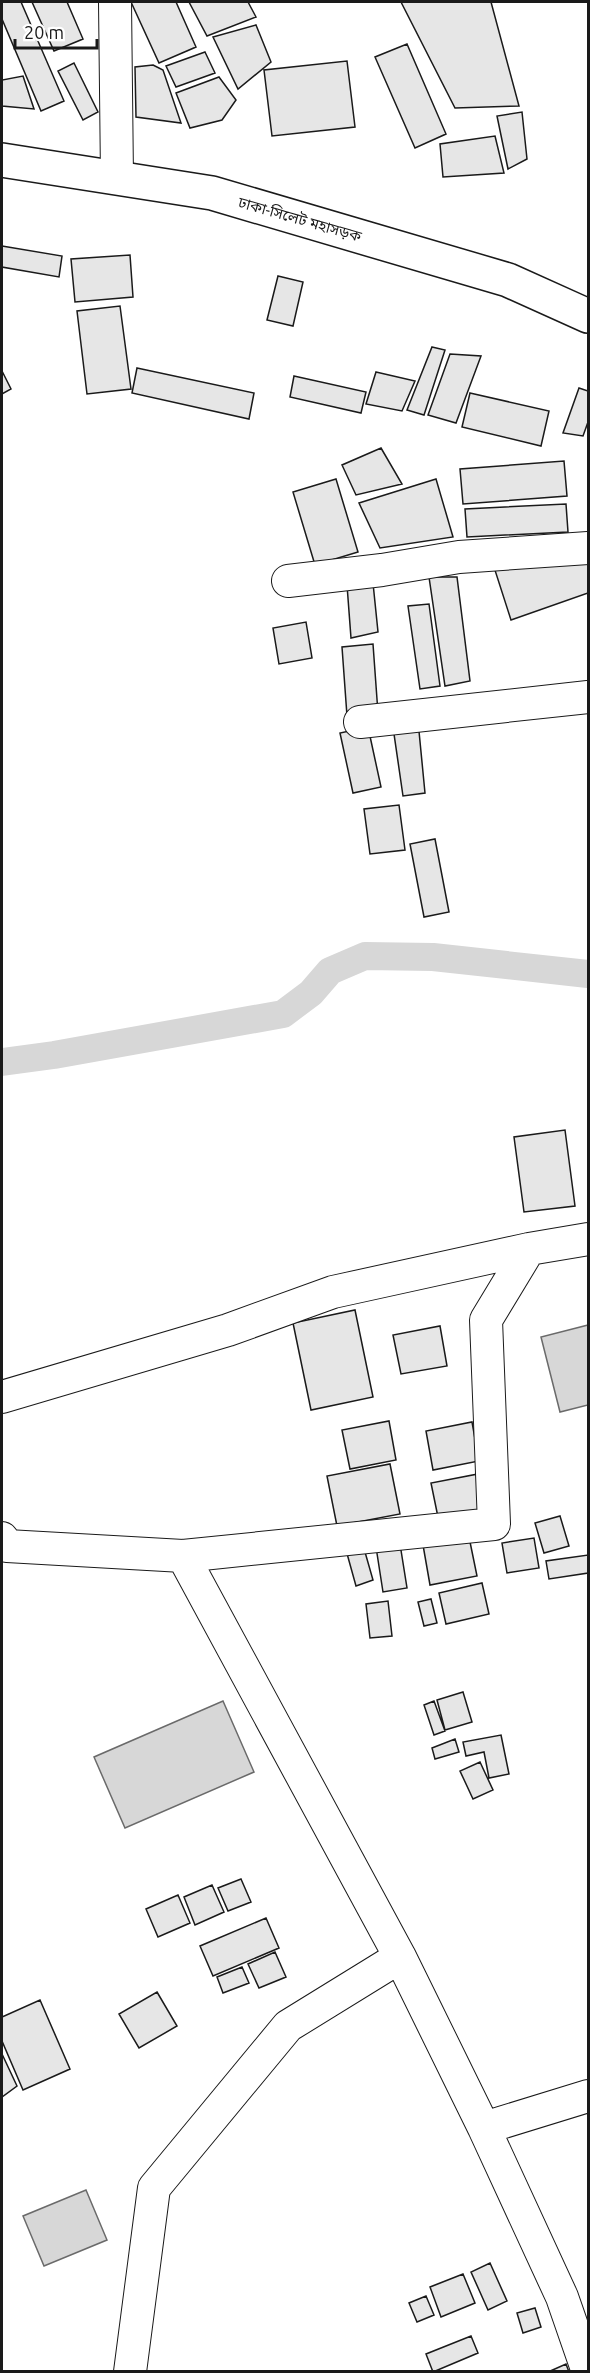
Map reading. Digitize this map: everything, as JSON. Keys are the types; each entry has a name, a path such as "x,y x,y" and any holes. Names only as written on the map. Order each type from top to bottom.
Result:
{"highway":[{"name":"ঢাকা-সিলেট মহাসড়ক","path":"2,160 212,194 235,200 508,280 588,316"}],"street":[{"path":"115,2 117,178"},
{"path":"288,581 382,570 459,557 588,548"},
{"path":"360,722 588,696"},
{"path":"2,1397 228,1330 333,1292 529,1249 588,1239"},
{"path":"2,1538 7,1546 183,1556 494,1524 486,1320 529,1249"},
{"path":"183,1556 400,1957 484,2128 562,2297 588,2372"},
{"path":"130,2372 154,2188 288,2026 400,1957"},
{"path":"484,2128 588,2096"}],"shaded area":[{"path":"588,1325 588,1405 560,1412 541,1337"},
{"path":"223,1701 254,1772 125,1828 94,1757"},
{"path":"86,2190 107,2240 44,2266 23,2216"}],"building":[{"path":"2,2 21,2 64,101 41,111 2,19"},
{"path":"32,2 67,2 83,39 54,51"},
{"path":"131,2 176,2 196,47 159,63"},
{"path":"189,2 248,2 256,17 207,36"},
{"path":"401,2 491,2 519,106 455,108"},
{"path":"256,25 271,62 238,89 213,37"},
{"path":"407,44 446,134 415,148 375,57"},
{"path":"205,52 215,73 176,87 166,66"},
{"path":"347,61 355,127 272,136 264,70"},
{"path":"74,63 98,112 83,120 58,71"},
{"path":"153,65 163,70 181,123 136,117 135,67"},
{"path":"23,76 34,109 2,106 2,80"},
{"path":"219,77 236,100 222,120 190,128 176,93"},
{"path":"522,112 527,159 508,169 497,116"},
{"path":"495,136 504,173 443,177 440,144"},
{"path":"2,246 62,256 59,277 2,267"},
{"path":"130,255 133,297 75,302 71,259"},
{"path":"278,276 303,282 293,326 267,320"},
{"path":"120,306 131,389 87,394 77,311"},
{"path":"432,347 445,350 424,415 407,410"},
{"path":"450,354 481,356 456,423 428,415"},
{"path":"137,368 254,393 249,419 132,393"},
{"path":"2,371 11,389 2,394"},
{"path":"376,372 415,381 402,411 366,404"},
{"path":"294,376 366,392 361,413 290,397"},
{"path":"579,388 588,391 588,422 583,436 563,433"},
{"path":"470,393 549,411 541,446 462,427"},
{"path":"381,448 402,484 356,495 342,465"},
{"path":"564,461 567,496 463,504 460,469"},
{"path":"336,479 358,552 315,565 293,492"},
{"path":"436,479 453,537 380,548 359,503"},
{"path":"566,504 568,532 467,537 465,509"},
{"path":"588,560 588,593 511,620 493,564"},
{"path":"429,577 457,577 470,681 445,686"},
{"path":"373,583 378,632 351,638 347,585"},
{"path":"429,604 440,686 420,689 408,606"},
{"path":"306,622 312,658 279,664 273,628"},
{"path":"373,644 378,713 347,716 342,647"},
{"path":"418,721 425,793 403,796 393,727"},
{"path":"368,727 381,787 353,793 340,733"},
{"path":"399,805 405,850 370,854 364,809"},
{"path":"435,839 449,912 424,917 410,844"},
{"path":"565,1130 575,1206 524,1212 514,1137"},
{"path":"355,1310 373,1397 311,1410 293,1323"},
{"path":"440,1326 447,1366 401,1374 393,1335"},
{"path":"389,1421 396,1460 350,1469 342,1430"},
{"path":"472,1422 479,1461 433,1470 426,1431"},
{"path":"390,1464 400,1514 337,1526 327,1476"},
{"path":"478,1474 485,1513 439,1522 431,1483"},
{"path":"560,1516 569,1546 544,1553 535,1523"},
{"path":"469,1537 477,1576 430,1585 423,1545"},
{"path":"534,1538 539,1568 507,1573 502,1543"},
{"path":"400,1544 407,1588 383,1592 376,1547"},
{"path":"363,1545 373,1580 356,1586 346,1550"},
{"path":"588,1555 588,1573 549,1579 546,1561"},
{"path":"482,1583 489,1614 446,1624 439,1593"},
{"path":"431,1599 437,1623 424,1626 418,1602"},
{"path":"388,1601 392,1636 370,1638 366,1604"},
{"path":"463,1692 472,1722 445,1730 437,1700"},
{"path":"434,1701 445,1731 434,1735 424,1705"},
{"path":"501,1735 509,1774 489,1778 484,1752 466,1756 463,1742"},
{"path":"455,1739 459,1752 435,1759 432,1748"},
{"path":"480,1762 493,1790 473,1799 460,1771"},
{"path":"241,1879 251,1902 228,1911 218,1888"},
{"path":"212,1885 224,1912 195,1925 184,1897"},
{"path":"178,1895 190,1923 158,1937 146,1909"},
{"path":"266,1918 279,1948 213,1976 200,1946"},
{"path":"275,1952 286,1977 259,1988 248,1964"},
{"path":"242,1967 249,1983 223,1993 217,1977"},
{"path":"157,1992 177,2026 139,2048 119,2014"},
{"path":"40,2000 70,2069 23,2090 2,2041 2,2017"},
{"path":"2,2054 17,2086 2,2097"},
{"path":"490,2263 507,2301 488,2310 471,2272"},
{"path":"463,2274 475,2303 441,2317 430,2287"},
{"path":"426,2296 434,2315 417,2322 409,2303"},
{"path":"535,2308 541,2327 523,2333 517,2313"},
{"path":"471,2336 478,2353 433,2372 426,2354"},
{"path":"566,2364 569,2372 548,2372"}],"waterway":[{"path":"2,1062 54,1055 283,1014 311,993 330,971 365,956 433,957 588,974"}]}
